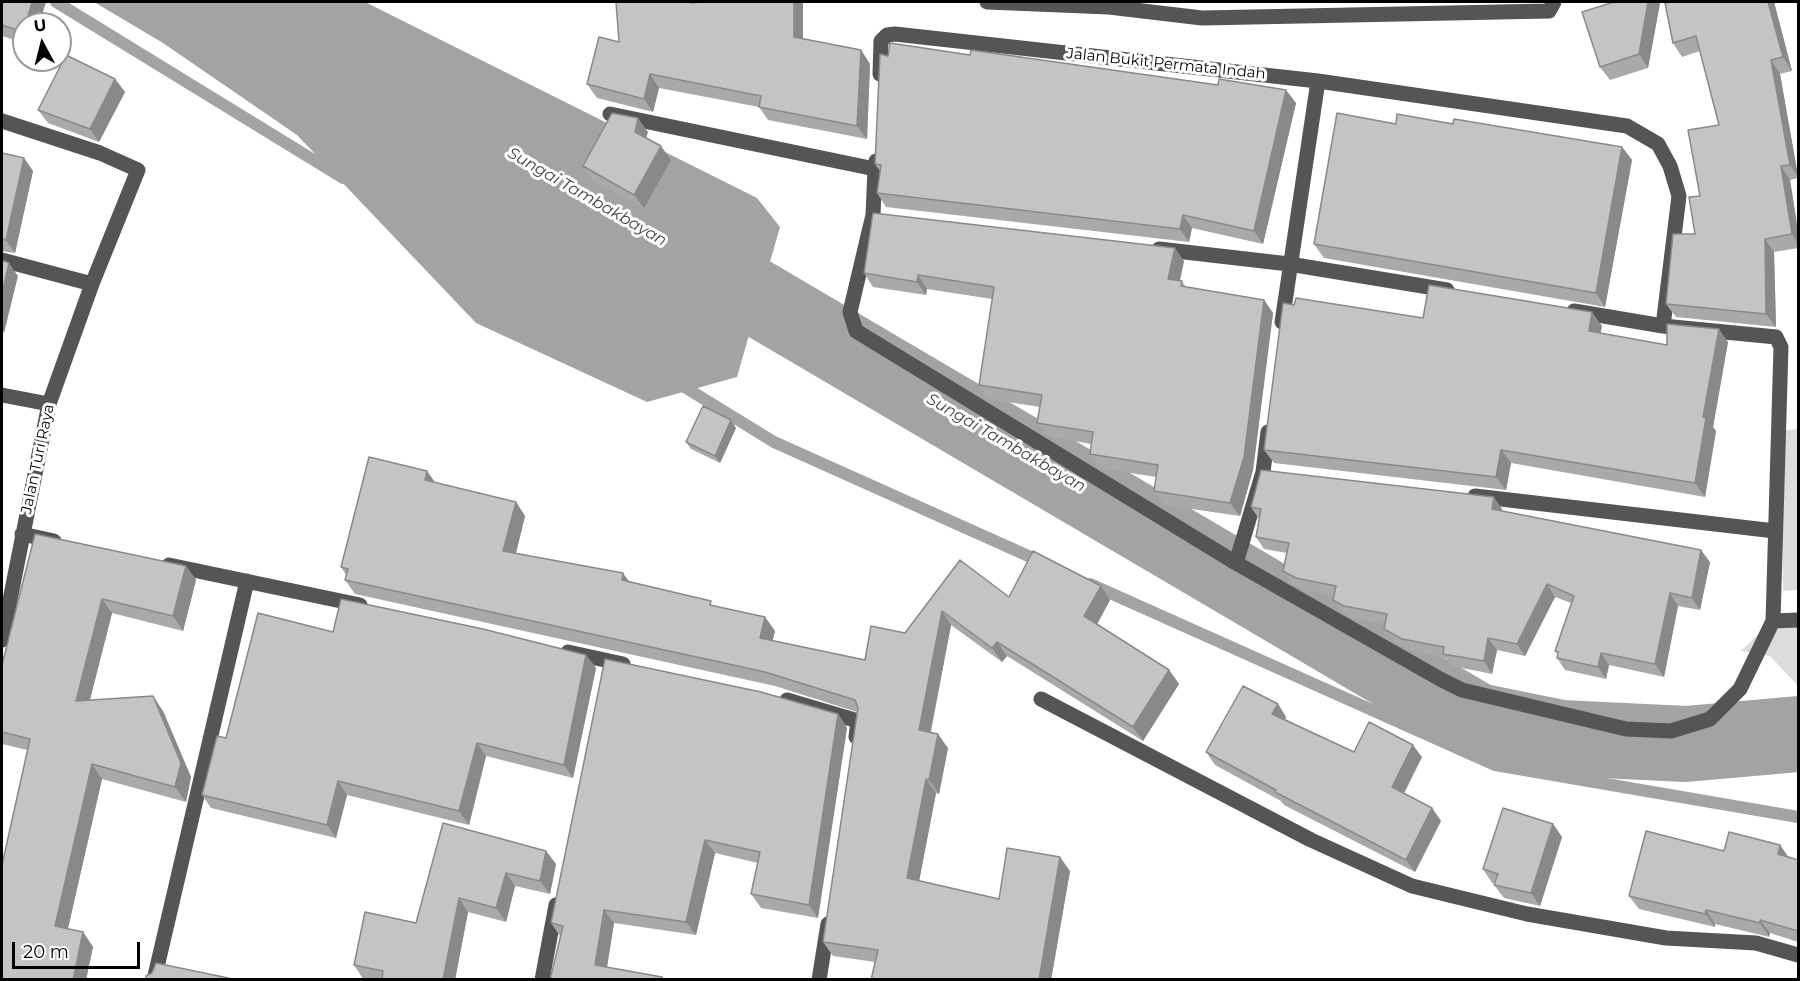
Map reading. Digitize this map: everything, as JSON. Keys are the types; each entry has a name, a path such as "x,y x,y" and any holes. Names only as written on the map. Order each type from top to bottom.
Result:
{"street":[{"path":"987,2 1109,7 1202,18 1549,11 1554,2"},
{"path":"1202,2 1202,18"},
{"name":"Jalan Bukit Permata Indah","path":"879,88 881,41 887,35 895,34 1318,81 1627,126 1658,144 1670,166 1679,196 1663,326"},
{"path":"1280,333 1318,81"},
{"path":"610,114 875,169"},
{"name":"Jalan Turi Raya","path":"2,121 100,153 138,170 92,284 49,404 2,640"},
{"path":"876,146 875,169 879,216 851,304 851,323 856,332 1236,563 1462,690 1626,729 1650,732 1692,726 1710,719 1740,689 1773,621 1781,347 1776,337 1663,326 1557,308"},
{"path":"1146,247 1289,264 1464,293"},
{"path":"2,260 92,284"},
{"path":"2,395 49,404"},
{"path":"1236,563 1269,472 1270,414"},
{"path":"1454,494 1775,531"},
{"path":"22,534 67,544"},
{"path":"157,562 371,607"},
{"path":"154,980 247,581"},
{"path":"1773,621 1798,620"},
{"path":"555,649 605,666 640,668"},
{"path":"773,696 858,721 853,756"},
{"path":"1041,699 1321,844 1412,886 1527,914 1666,938 1756,943 1798,955"},
{"path":"542,980 560,887"},
{"path":"819,980 830,909"}],"shaded area":[{"path":"1798,429 1798,590 1783,591 1781,431"},
{"path":"1798,626 1798,686 1770,656 1741,651 1763,630"}],"water":[{"path":"94,2 365,2 757,198 780,227 737,377 647,402 476,323 297,135 163,43"}],"building":[{"path":"2,2 32,2 29,12 12,12 12,28 2,25"},
{"path":"616,2 794,2 794,37 861,50 857,126 759,107 761,96 650,74 644,99 587,84 599,37 619,42"},
{"path":"1614,2 1648,2 1639,54 1600,67 1582,12"},
{"path":"1768,2 1783,57 1771,60 1790,165 1781,166 1792,234 1765,239 1766,314 1666,304 1673,234 1695,234 1689,197 1700,196 1688,130 1719,125 1696,36 1673,43 1665,3"},
{"path":"890,43 970,55 971,50 1218,85 1219,79 1286,90 1254,231 1183,215 1180,229 877,193 881,165 875,164 880,54 888,56"},
{"path":"72,58 115,79 90,129 38,110 57,72 72,72"},
{"path":"612,113 638,118 635,132 661,146 634,195 583,166"},
{"path":"1337,113 1396,124 1397,114 1453,124 1454,119 1622,147 1596,293 1314,244"},
{"path":"2,153 24,158 6,240 2,239"},
{"path":"873,213 1175,248 1168,279 1182,281 1181,286 1264,300 1244,457 1230,503 1154,491 1158,465 1090,454 1093,432 1037,423 1042,395 979,385 994,287 918,275 917,282 864,273"},
{"path":"2,260 9,263 2,293"},
{"path":"1429,285 1592,312 1589,331 1667,345 1667,324 1719,329 1703,417 1706,418 1695,483 1501,450 1496,477 1264,450 1283,303 1294,305 1296,298 1423,318"},
{"path":"703,406 731,420 715,456 686,442"},
{"path":"369,457 427,471 425,480 516,502 503,551 623,573 622,580 711,601 710,605 765,617 760,638 865,660 871,626 905,633 960,560 1009,597 1033,551 1101,586 1084,616 1169,670 1133,727 997,642 992,648 942,611 919,730 938,734 929,780 926,779 907,878 999,899 1007,848 1060,857 1039,980 871,980 878,950 823,942 858,708 855,700 765,672 345,580 348,569 341,567"},
{"path":"1261,470 1494,497 1492,509 1701,550 1692,598 1670,593 1655,664 1601,653 1598,667 1557,658 1558,652 1555,651 1574,596 1547,584 1517,644 1488,638 1484,661 1443,654 1444,647 1402,639 1384,629 1387,614 1344,606 1333,600 1336,586 1296,578 1283,571 1289,543 1256,537 1261,509 1251,507"},
{"path":"35,534 186,566 173,616 102,599 76,701 153,696 181,763 175,787 92,764 55,926 83,932 73,980 2,980 2,865 30,739 2,732 2,665"},
{"path":"341,599 483,629 586,655 564,765 477,743 459,811 338,781 327,825 202,795 217,736 226,738 258,613 333,632"},
{"path":"605,659 761,692 838,714 809,905 751,894 760,852 705,840 686,922 604,910 595,965 662,977 662,980 550,980 563,926 551,923"},
{"path":"1243,686 1278,704 1272,714 1354,752 1369,722 1413,745 1392,787 1432,808 1406,860 1275,792 1276,790 1206,752"},
{"path":"1503,808 1553,824 1531,893 1494,885 1498,874 1483,869"},
{"path":"443,823 546,851 540,881 506,873 496,908 459,898 443,980 382,980 383,971 354,965 365,912 416,923"},
{"path":"1646,831 1724,851 1729,832 1780,845 1778,854 1798,860 1798,931 1760,920 1760,923 1706,910 1705,914 1629,896"},
{"path":"156,963 233,979 146,980 146,976 152,973"}],"waterway":[{"path":"56,2 343,178"},
{"name":"Sungai Tambakbayan","path":"669,246 1477,721 1561,738 1686,744 1798,734"},
{"path":"678,383 774,442 1044,563"},
{"path":"1090,584 1495,765 1798,817"}]}
